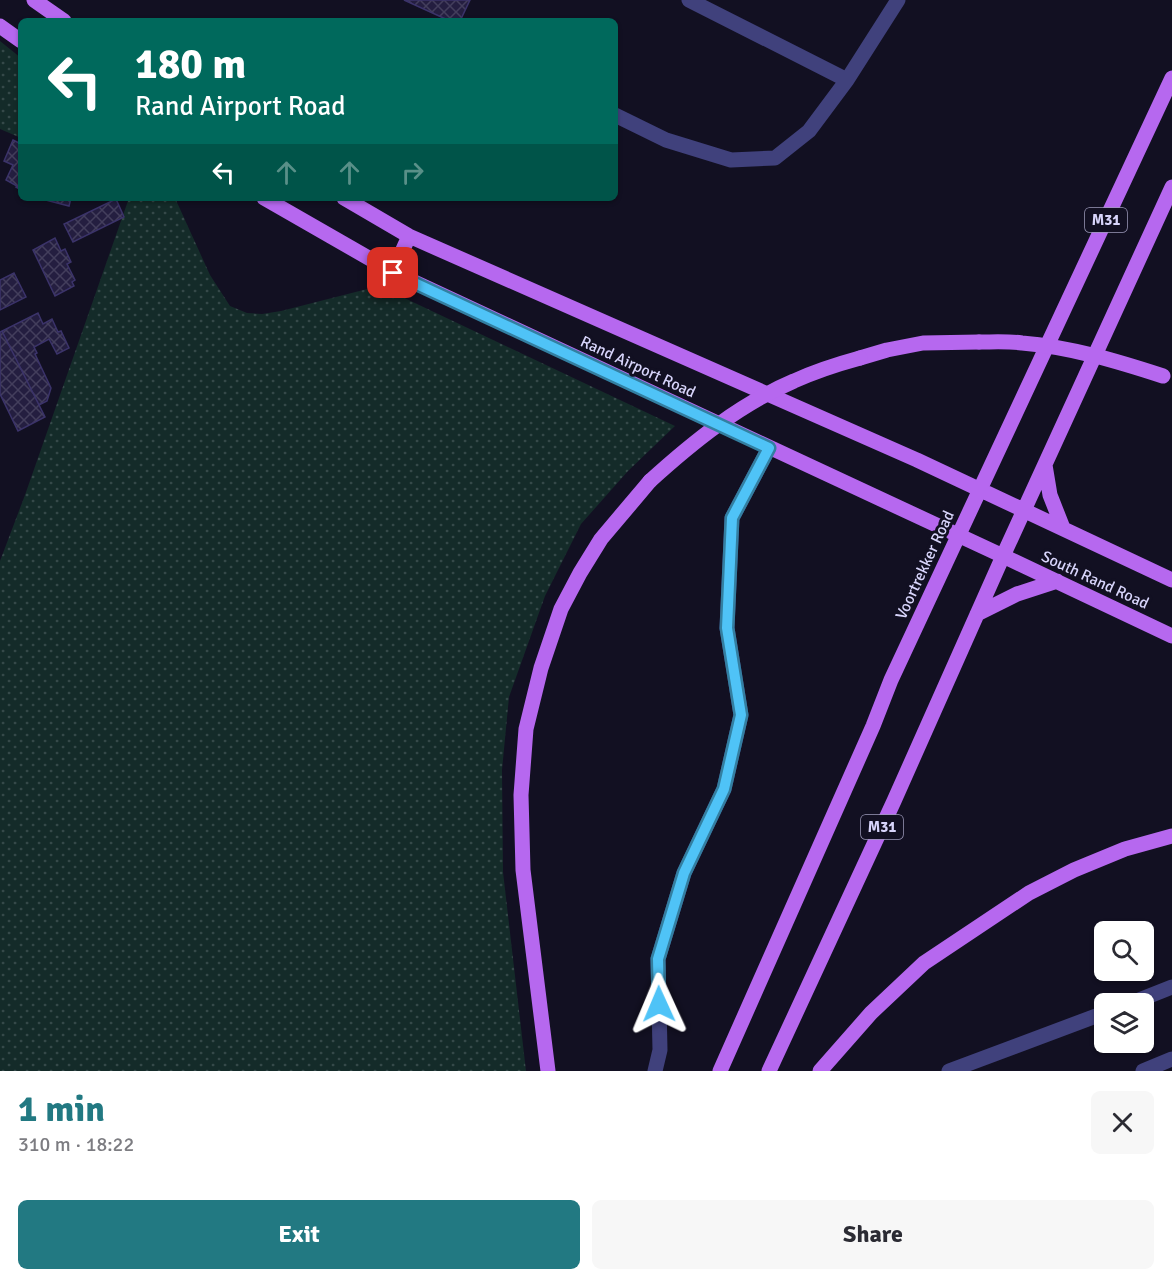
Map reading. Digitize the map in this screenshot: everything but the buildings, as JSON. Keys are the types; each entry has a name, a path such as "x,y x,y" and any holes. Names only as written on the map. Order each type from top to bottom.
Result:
{"main road":[{"path":"34,0 60,18"},
{"path":"0,26 18,39"},
{"name":"Voortrekker Road","path":"720,1071 873,726 891,680 1172,78"},
{"name":"M31","path":"769,1071 1172,187"},
{"name":"Rand Airport Road","path":"269,201 393,273 1003,556"},
{"name":"Rand Airport Road","path":"349,201 409,236 1025,510"},
{"path":"393,273 409,236"},
{"path":"548,1071 523,870 521,795 526,729 541,668 561,609 600,539 650,481 682,452 741,409 795,381 833,366 887,350 923,343 1020,342 1111,359 1168,379"},
{"path":"1046,465 1050,495 1063,528"},
{"name":"South Rand Road","path":"1025,510 1172,580"},
{"name":"South Rand Road","path":"1003,556 1172,636"},
{"path":"977,614 1017,594 1057,581"},
{"path":"820,1071 871,1013 933,956 1029,893 1074,870 1125,849 1172,836"}],"street":[{"path":"689,0 847,80"},
{"path":"618,116 666,140 731,160 775,158 809,131 847,80 898,0"},
{"path":"655,1071 660,1050 658,959 684,873 724,789 741,715 727,628 732,518 769,448"},
{"path":"1154,995 1172,988"},
{"path":"949,1071 1094,1017"},
{"path":"1143,1071 1172,1059"}],"green space":[{"path":"0,41 18,56 18,137 0,129"},
{"path":"128,201 176,201 210,275 230,306 247,313 262,314 281,311 379,286 675,426 628,471 581,524 545,596 509,697 502,770 503,872 526,1071 0,1071 0,561"}],"route":[{"path":"393,273 769,448 732,518 727,628 741,715 724,789 684,873 658,959 659,1004"}]}
